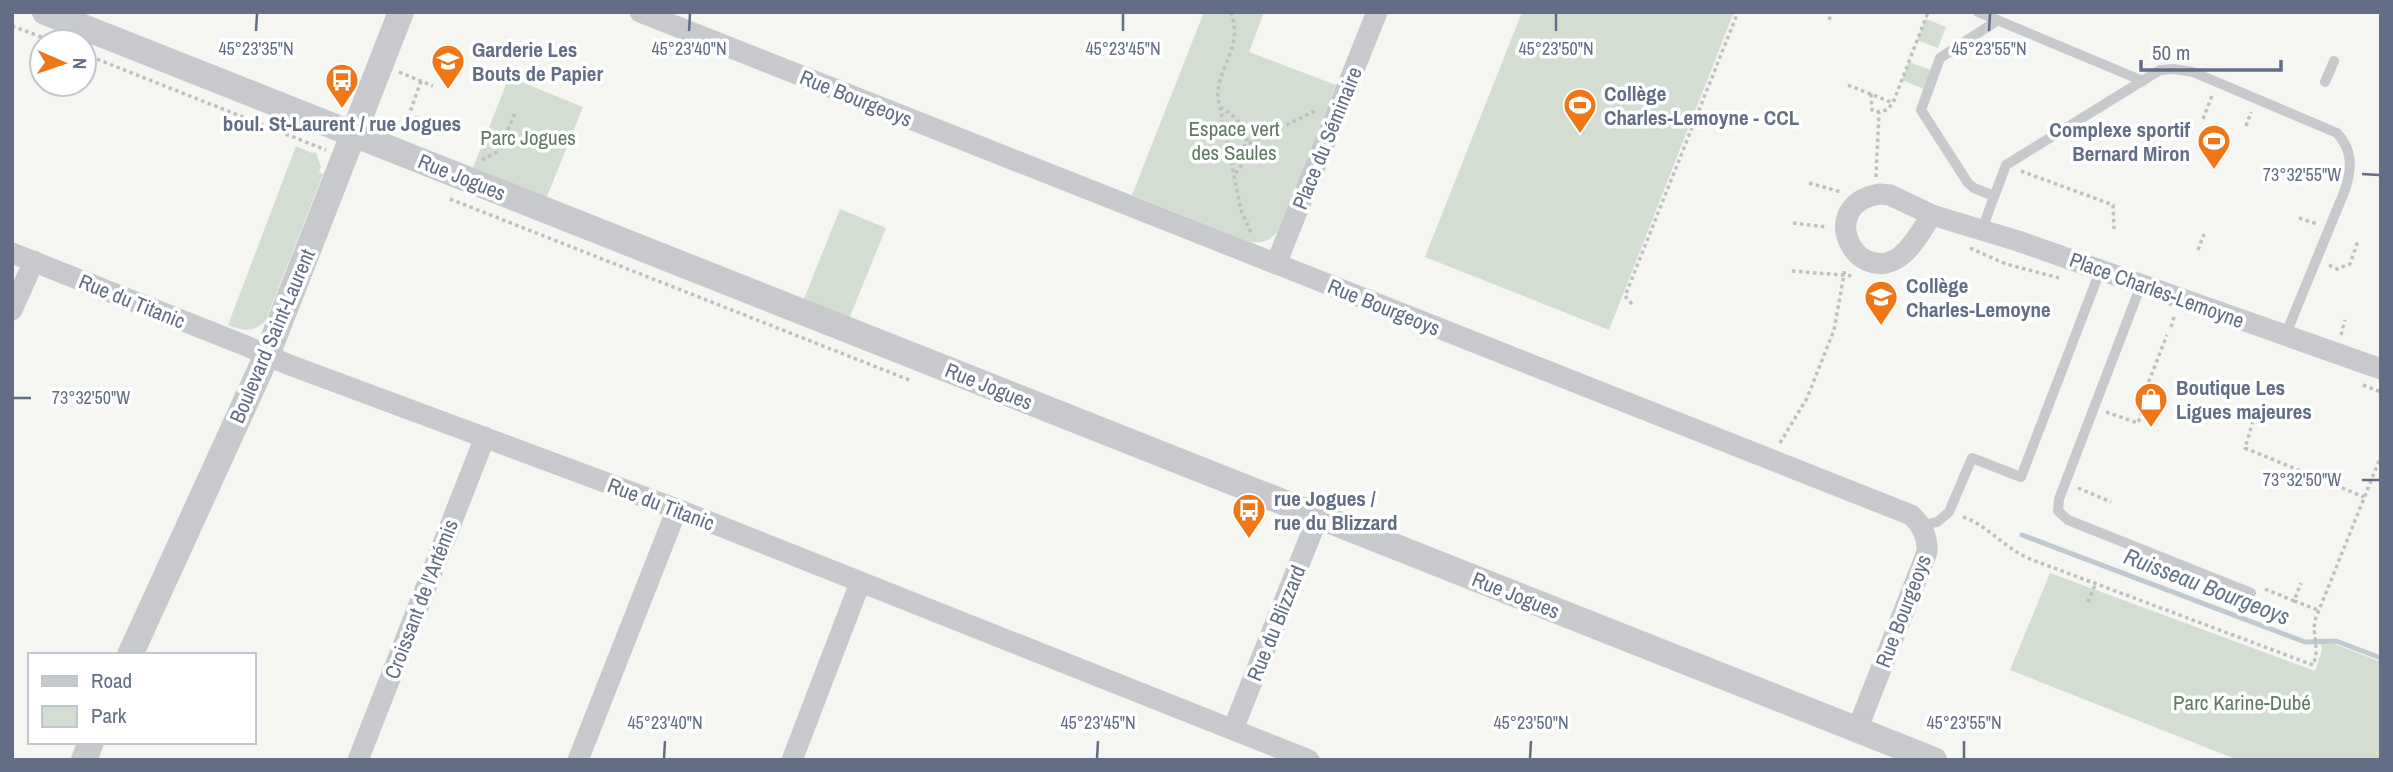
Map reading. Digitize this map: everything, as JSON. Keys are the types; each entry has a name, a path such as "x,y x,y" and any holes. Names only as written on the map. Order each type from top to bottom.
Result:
{"street":[{"name":"Rue Jogues","path":"44,12 1934,760"},
{"name":"Boulevard Saint-Laurent","path":"131,653 267,355 401,12"},
{"name":"Rue Bourgeoys","path":"640,12 1905,513 1920,526 1927,542 1927,552 1857,730"},
{"name":"Place du Séminaire","path":"1276,264 1377,12"},
{"name":"Place Charles-Lemoyne","path":"1932,215 1982,229 2381,369"},
{"name":"Rue du Titanic","path":"12,253 267,355 677,509 1309,760"},
{"path":"12,310 34,261"},
{"name":"Croissant de l'Artémis","path":"358,760 485,438"},
{"path":"578,760 677,509"},
{"name":"Rue du Blizzard","path":"1233,729 1318,517"},
{"path":"792,760 860,583"},
{"path":"84,760 91,744"}],"lane":[{"path":"1978,12 2143,81"},
{"path":"1994,196 1968,183 1921,110 1940,58 1998,20"},
{"path":"2325,82 2334,61"},
{"path":"1982,229 2006,165 2166,69 2193,72 2337,133 2344,141 2349,154 2350,176 2285,336"},
{"path":"1920,526 1937,522 1949,512 1972,458 2021,477 2100,271"},
{"path":"2141,285 2059,499 2058,511 2068,520 2255,590"}],"path":[{"path":"1231,12 1235,39 1217,89 1246,226 1258,238"},
{"path":"1632,304 1625,296 1738,12"},
{"path":"1829,20 1832,12"},
{"path":"1871,94 1872,110 1876,112 1887,110 1893,103 1928,12"},
{"path":"98,60 330,151"},
{"path":"399,72 432,86"},
{"path":"421,81 409,115 427,122"},
{"path":"1848,85 1893,103"},
{"path":"2203,119 2215,90"},
{"path":"1220,107 1241,124 1248,145 1245,160 1234,175"},
{"path":"2246,126 2253,107"},
{"path":"1230,153 1318,110"},
{"path":"480,162 499,151 514,113"},
{"path":"2019,170 2113,205 2114,229"},
{"path":"1809,183 1846,193"},
{"path":"2100,200 2102,194"},
{"path":"2299,218 2320,226"},
{"path":"1793,223 1831,228"},
{"path":"2198,250 2204,234"},
{"path":"2317,260 2337,269 2350,264 2358,241"},
{"path":"1777,451 1807,398 1825,352 1833,330 1846,266"},
{"path":"1792,271 1860,276"},
{"path":"2138,423 2150,391 2149,381 2167,335"},
{"path":"2117,415 2143,425"},
{"path":"2253,421 2245,448 2364,497"},
{"path":"1958,515 1976,521 2013,552 2313,665 2316,658 2315,620 2381,456"},
{"path":"2073,486 2111,502"},
{"path":"2294,601 2301,583"},
{"path":"2088,602 2095,584"},
{"path":"2255,590 2319,610"}],"green space":[{"name":"Espace vert des Saules","path":"1204,12 1264,12 1249,52 1336,85 1278,231 1262,242 1250,242 1132,195"},
{"name":"Collège Charles-Lemoyne - CCL","path":"1522,12 1734,12 1609,330 1425,257"},
{"path":"1926,19 1946,27 1938,48 1917,40"},
{"path":"1909,62 1931,70 1924,89 1902,80"},
{"name":"Parc Jogues","path":"509,77 583,107 546,199 472,170"},
{"path":"296,146 312,153 316,152 321,167 319,172 323,174 266,320 253,329 233,327 228,325"},
{"path":"840,209 886,228 849,319 803,301"},
{"name":"Parc Karine-Dubé","path":"2050,573 2315,671 2322,650 2319,638 2381,662 2381,760 2238,760 2010,670"}],"waterway":[{"name":"Ruisseau Bourgeoys","path":"2022,535 2305,642 2336,641 2381,658"}],"place":[{"name":"Garderie Les Bouts de Papier","path":"448,91"},
{"name":"boul. St-Laurent / rue Jogues","path":"342,110"},
{"name":"Collège Charles-Lemoyne - CCL","path":"1580,135"},
{"name":"Complexe sportif Bernard Miron","path":"2214,171"},
{"name":"Collège Charles-Lemoyne","path":"1881,327"},
{"name":"Boutique Les Ligues majeures","path":"2151,429"},
{"name":"rue Jogues / rue du Blizzard","path":"1249,540"}]}
